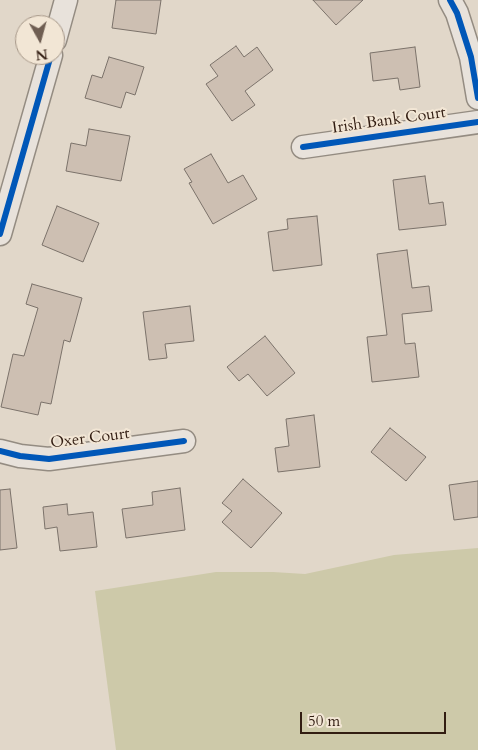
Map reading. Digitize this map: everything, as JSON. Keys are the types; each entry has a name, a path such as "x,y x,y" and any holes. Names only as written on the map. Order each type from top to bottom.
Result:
{"street":[{"path":"62,15 66,0"},
{"path":"450,0 457,13 471,57 478,98"},
{"path":"0,234 48,65"},
{"name":"Irish Bank Court","path":"304,147 478,122"},
{"name":"Oxer Court","path":"0,451 20,456 49,459 184,441"}],"shaded area":[{"path":"478,548 478,750 116,750 95,591 216,572 305,574 394,555"}],"building":[{"path":"116,0 161,0 156,34 112,28"},
{"path":"313,0 363,0 336,25"},
{"path":"236,46 244,57 257,47 273,70 245,91 255,105 232,121 206,84 218,76 210,65"},
{"path":"415,47 420,87 400,90 398,78 373,81 370,53"},
{"path":"109,57 144,67 135,95 126,92 121,108 85,98 92,75 102,78"},
{"path":"89,129 130,136 121,181 66,171 71,143 86,146"},
{"path":"211,154 228,183 243,175 257,199 213,224 189,183 192,182 184,169"},
{"path":"425,176 429,204 443,202 446,225 399,230 393,180"},
{"path":"57,206 99,223 83,262 42,245"},
{"path":"317,216 322,265 273,271 268,232 288,229 287,219"},
{"path":"407,250 412,288 429,286 432,311 402,314 405,344 415,343 419,377 372,382 367,337 387,335 377,254"},
{"path":"32,284 82,298 70,342 64,340 51,404 41,402 38,415 1,407 13,354 24,356 38,308 26,304"},
{"path":"190,306 194,341 165,344 167,358 149,360 143,312"},
{"path":"265,336 295,373 267,396 248,374 239,381 227,367"},
{"path":"314,415 320,467 278,472 275,448 289,446 286,419"},
{"path":"390,428 426,457 406,481 371,452"},
{"path":"243,479 282,513 251,548 222,522 232,511 222,503"},
{"path":"478,481 478,517 454,520 449,485"},
{"path":"180,488 185,530 126,538 122,509 153,505 152,492"},
{"path":"10,489 17,548 0,550 0,490"},
{"path":"67,504 68,515 93,512 97,547 60,551 57,527 45,529 43,507"}],"cycle path":[{"path":"450,0 457,13 471,57 478,98"},
{"path":"0,234 48,65"},
{"path":"303,147 478,122"},
{"path":"0,451 20,456 49,459 184,441"}]}
